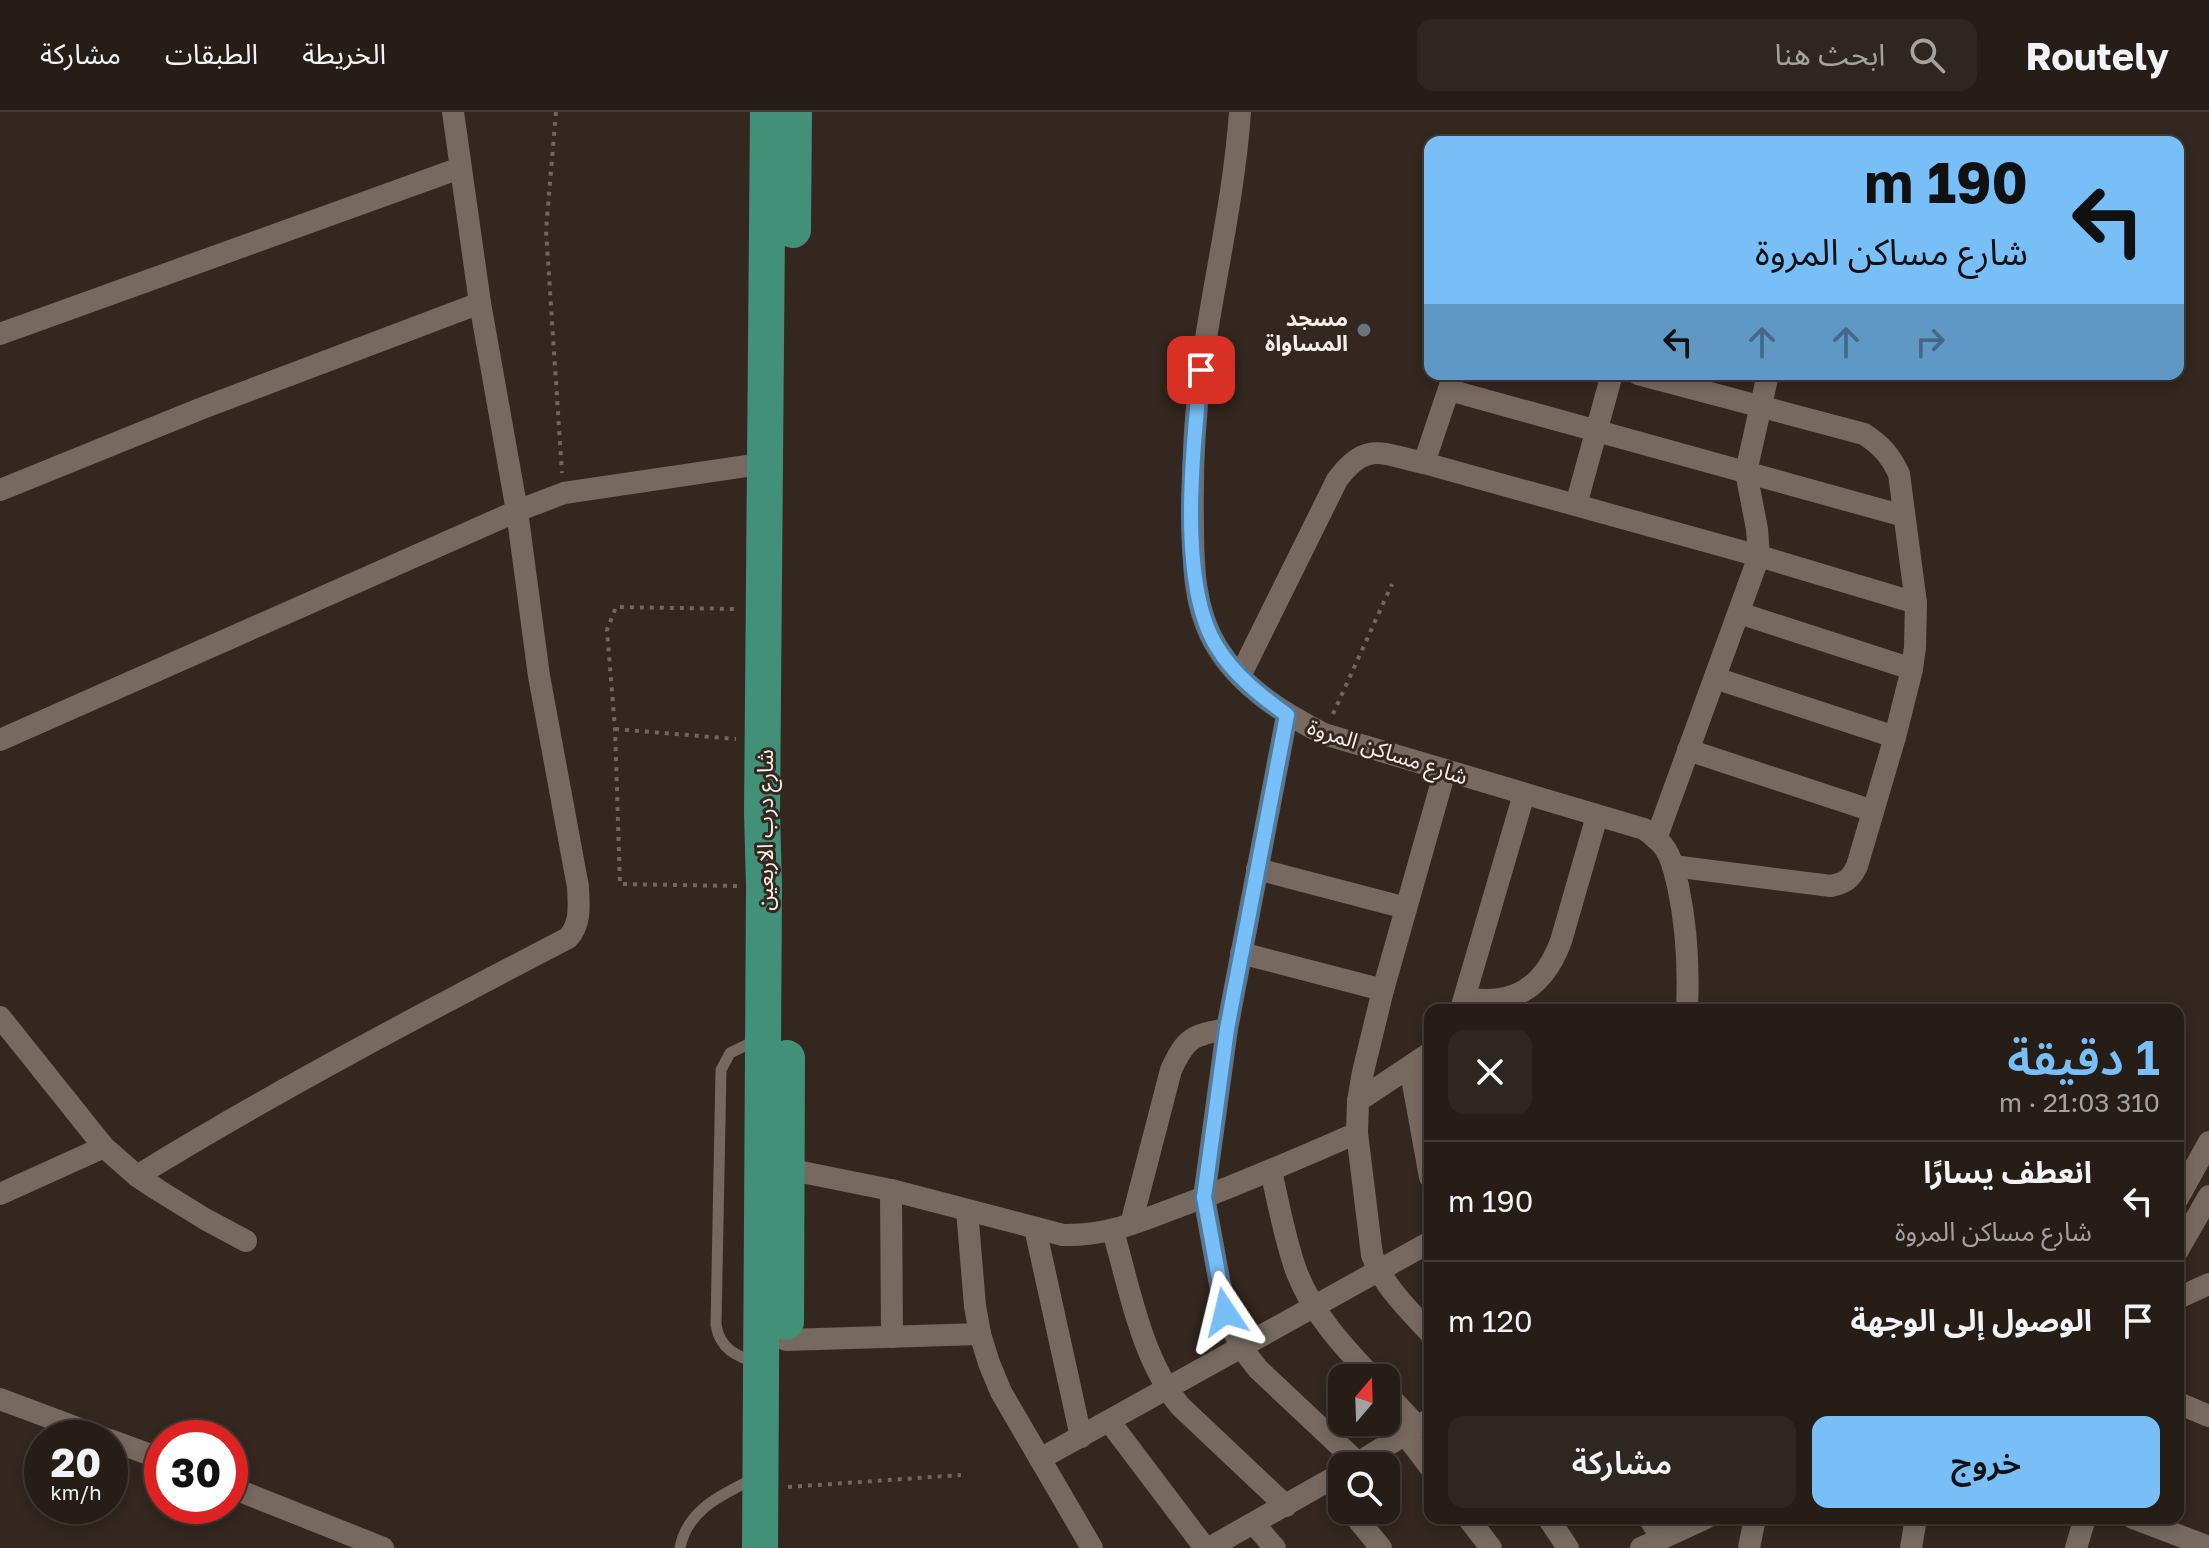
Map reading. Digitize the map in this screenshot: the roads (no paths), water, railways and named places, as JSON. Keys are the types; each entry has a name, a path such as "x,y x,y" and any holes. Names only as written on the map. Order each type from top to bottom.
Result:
{"highway":[{"name":"شارع درب الاربعين","path":"768,112 764,742 774,813 764,886 763,1037 775,1166"},
{"name":"شارع درب الاربعين","path":"760,1548 772,1481 774,813 794,112"},
{"name":"شارع درب الاربعين","path":"772,1481 785,1548"}],"street":[{"path":"137,1176 234,1117 370,1041 568,938 574,932 579,906 578,887 539,676 517,511 480,303 453,112"},
{"name":"شارع مساكن المروة","path":"1240,112 1237,158 1201,370 1192,483 1194,571 1200,610 1217,647 1240,676 1263,697 1287,715 1324,734 1644,829 1656,839"},
{"path":"0,334 460,168"},
{"path":"0,490 200,409 480,303"},
{"path":"1576,505 1610,380"},
{"path":"1660,380 1864,434 1879,444 1891,457 1899,474 1916,603 1912,669 1895,737 1852,877 1842,884 1831,886 1673,866"},
{"path":"1687,1004 1689,971 1685,920 1673,866 1667,851 1656,839 1759,556 1746,472 1767,380"},
{"path":"1424,463 1452,382 1596,431 1904,516"},
{"path":"1240,676 1337,480 1348,465 1365,454 1375,452 1759,556 1916,603"},
{"path":"0,740 564,493 767,463"},
{"path":"1739,613 1912,669"},
{"path":"1715,678 1895,737"},
{"path":"1287,715 1227,1029 1204,1197 1225,1312 1241,1347 1329,1452"},
{"path":"1688,750 1873,811"},
{"path":"1424,1326 1388,1287 1378,1271 1369,1238 1357,1133 1358,1101 1383,990 1445,771"},
{"path":"1524,794 1462,1004 1507,998 1526,990 1542,977 1554,960 1561,941 1597,816"},
{"path":"1257,869 1406,908"},
{"path":"1241,953 1383,990"},
{"path":"0,1017 104,1147 137,1176 182,1206 246,1241"},
{"path":"1227,1029 1201,1034 1181,1049 1171,1070 1122,1228 1148,1351 1166,1389 1286,1506"},
{"path":"1358,1101 1424,1057"},
{"path":"1410,1067 1422,1100"},
{"path":"775,1166 891,1190 1063,1235 1088,1235 1122,1228 1204,1197 1357,1133"},
{"path":"2184,1187 2209,1142"},
{"path":"0,1194 104,1147"},
{"path":"1271,1171 1296,1272 1314,1307 1360,1364"},
{"path":"891,1190 892,1337"},
{"path":"2184,1240 2209,1196"},
{"path":"967,1210 975,1306 989,1363 1001,1392 1092,1548"},
{"path":"1035,1228 1081,1437"},
{"path":"1040,1459 1424,1245"},
{"path":"2184,1295 2209,1284"},
{"path":"774,1352 892,1337 980,1334"},
{"path":"0,1399 56,1420"},
{"path":"2184,1406 2209,1416"},
{"path":"1400,1408 1417,1426 1424,1448"},
{"path":"1109,1421 1207,1548 1328,1481"},
{"path":"1375,1452 1417,1426"},
{"path":"248,1494 383,1548"},
{"path":"1254,1524 1275,1548"},
{"path":"1361,1524 1381,1548"},
{"path":"1473,1524 1491,1548"},
{"path":"1552,1524 1568,1548"},
{"path":"1653,1524 1662,1538"},
{"path":"1641,1548 1691,1524"},
{"path":"1749,1548 1754,1524"},
{"path":"1911,1548 1915,1524"},
{"path":"2076,1548 2083,1524"},
{"path":"2149,1524 2209,1547"}],"lane":[{"path":"763,1037 730,1053 721,1070 716,1325 723,1346 741,1358 774,1352"},
{"path":"680,1548 683,1534 701,1509 718,1497 772,1481"}],"place":[{"name":"مسجد المساواة","path":"1364,330"}]}
